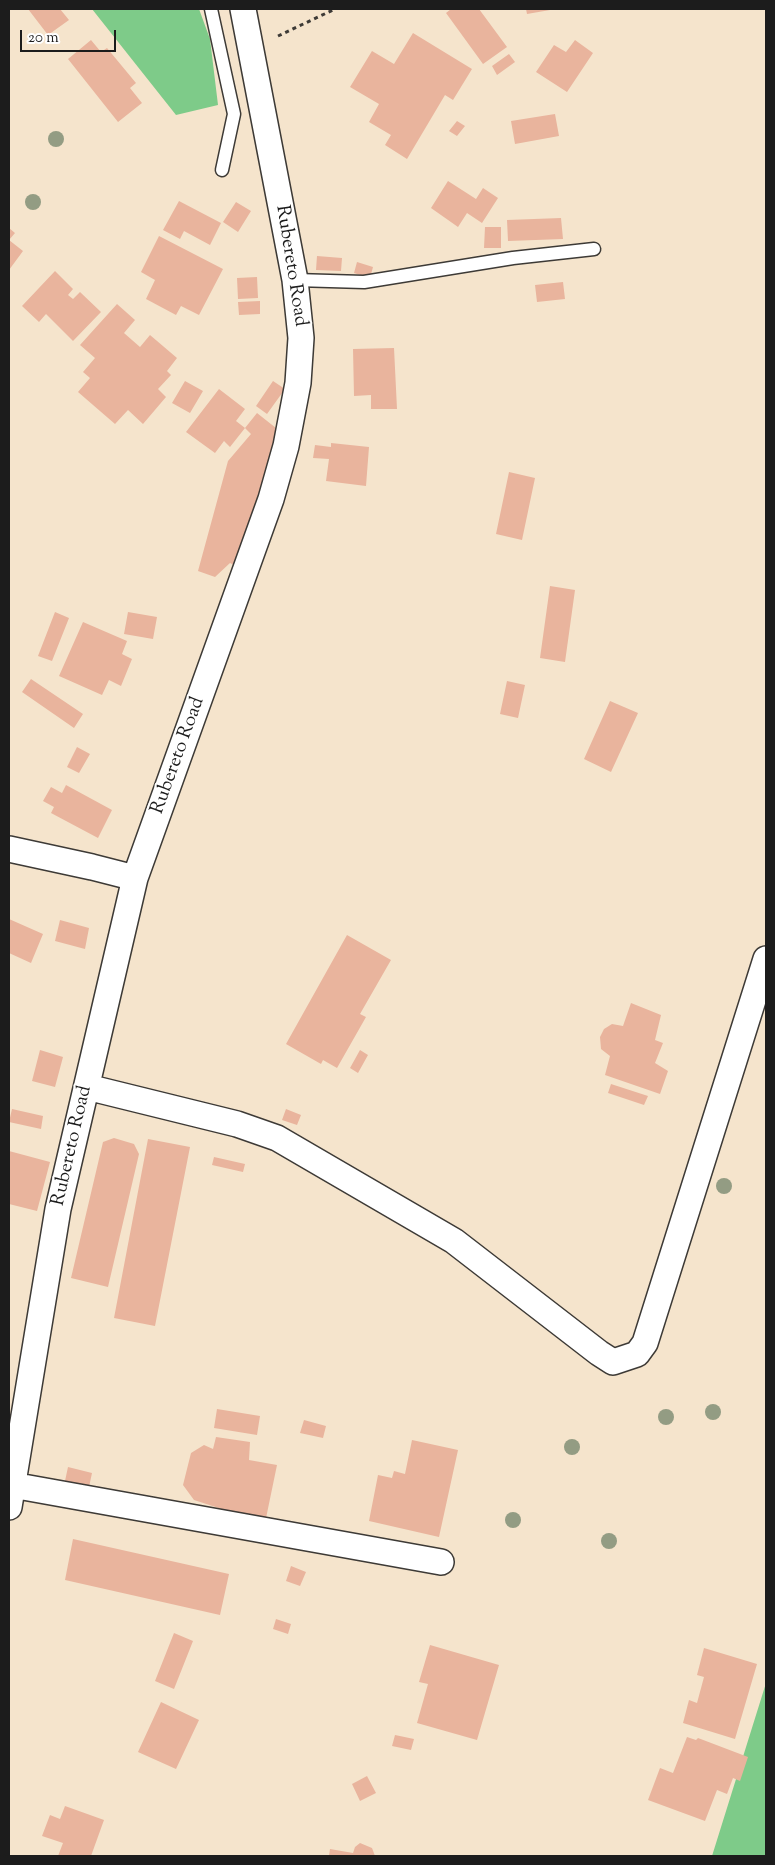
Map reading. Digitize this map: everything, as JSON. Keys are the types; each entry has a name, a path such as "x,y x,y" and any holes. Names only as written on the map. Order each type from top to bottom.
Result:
{"street":[{"name":"Rubereto Road","path":"11,1496 58,1209 135,878 270,500 286,446 298,383 301,338 295,280 243,9"},
{"path":"9,849 135,878"},
{"path":"87,1087 237,1124 277,1138 454,1241 613,1362 637,1354 645,1343 766,959"},
{"path":"11,1496 441,1562"}],"lane":[{"path":"211,9 234,114 222,170"},
{"path":"295,280 364,282 513,258 594,249"}],"path":[{"path":"250,49 335,9"}],"green space":[{"path":"92,9 199,9 210,39 218,105 176,115"},
{"path":"766,1683 766,1856 712,1856"}],"building":[{"path":"28,9 60,9 69,20 48,35"},
{"path":"451,9 479,9 507,47 483,64 446,13"},
{"path":"526,9 549,9 550,10 527,14"},
{"path":"413,33 472,69 453,100 445,95 407,159 385,145 391,135 369,122 379,104 350,87 372,51 394,64"},
{"path":"91,40 101,52 107,48 136,83 130,88 142,103 118,122 68,59"},
{"path":"575,40 593,53 567,92 536,72 554,45 566,52"},
{"path":"509,54 515,62 497,75 492,66"},
{"path":"555,114 559,136 515,144 511,121"},
{"path":"457,121 465,126 457,136 449,131"},
{"path":"448,181 476,199 483,188 498,198 482,223 467,213 458,227 431,208"},
{"path":"179,201 221,223 210,245 184,231 180,239 163,230"},
{"path":"236,202 251,211 238,232 223,222"},
{"path":"561,218 563,239 508,241 507,220"},
{"path":"485,227 501,227 501,248 484,248"},
{"path":"9,228 15,233 9,240"},
{"path":"159,236 223,269 199,315 181,306 176,315 146,299 155,280 141,272"},
{"path":"9,240 23,251 9,270"},
{"path":"317,256 342,258 341,271 316,270"},
{"path":"357,262 373,267 370,278 354,273"},
{"path":"55,271 73,289 68,295 73,299 80,292 101,312 73,341 46,314 39,322 22,306"},
{"path":"257,277 258,298 238,299 237,278"},
{"path":"563,282 565,299 537,302 535,285"},
{"path":"260,301 260,314 239,315 238,302"},
{"path":"117,304 135,320 124,333 140,347 150,335 177,358 167,371 171,375 158,389 166,397 143,424 128,410 115,424 78,392 90,378 83,372 95,358 80,345"},
{"path":"394,348 397,409 371,409 371,395 354,396 353,349"},
{"path":"185,381 203,391 190,413 172,403"},
{"path":"273,381 285,389 267,414 256,406"},
{"path":"219,389 245,409 236,421 245,428 230,447 224,441 215,453 186,432"},
{"path":"257,413 281,432 240,568 230,563 215,577 198,571 228,461 251,434 245,428"},
{"path":"331,443 369,447 366,486 326,481 329,459 313,458 315,445 331,447"},
{"path":"509,472 535,478 522,540 496,534"},
{"path":"550,586 575,590 565,662 540,658"},
{"path":"55,612 69,618 52,661 38,656"},
{"path":"128,612 157,617 153,639 124,634"},
{"path":"83,622 127,641 122,654 132,659 121,686 109,680 102,695 59,676"},
{"path":"31,679 83,714 74,728 22,692"},
{"path":"507,681 525,685 518,718 500,714"},
{"path":"610,701 638,713 611,772 584,759"},
{"path":"77,747 90,754 79,773 67,767"},
{"path":"66,785 112,810 98,838 51,813 54,807 43,801 51,787 62,793"},
{"path":"9,919 43,934 31,963 9,953"},
{"path":"60,920 89,928 85,949 55,941"},
{"path":"347,935 391,960 360,1014 366,1017 337,1068 323,1060 321,1064 286,1044"},
{"path":"631,1003 661,1015 655,1040 663,1043 655,1063 668,1071 660,1094 605,1075 610,1056 601,1049 600,1037 604,1029 612,1024 623,1026"},
{"path":"40,1050 63,1057 55,1087 32,1081"},
{"path":"360,1050 368,1055 358,1073 350,1068"},
{"path":"611,1084 648,1096 644,1105 608,1093"},
{"path":"12,1109 43,1116 41,1129 9,1122"},
{"path":"286,1109 301,1115 297,1125 282,1120"},
{"path":"114,1138 134,1144 139,1154 108,1287 71,1278 103,1142"},
{"path":"148,1139 190,1147 155,1326 114,1318"},
{"path":"9,1151 50,1162 37,1211 9,1204"},
{"path":"214,1157 245,1164 243,1172 212,1165"},
{"path":"217,1409 260,1416 257,1435 214,1428"},
{"path":"304,1420 326,1426 323,1438 300,1433"},
{"path":"216,1437 250,1442 249,1460 277,1465 265,1523 194,1500 183,1485 191,1453 204,1445 213,1449"},
{"path":"412,1440 458,1450 439,1537 369,1521 378,1475 392,1478 394,1471 405,1474"},
{"path":"68,1467 92,1473 89,1487 65,1481"},
{"path":"73,1539 229,1574 220,1615 65,1580"},
{"path":"291,1566 306,1572 300,1586 286,1581"},
{"path":"276,1619 291,1624 288,1634 273,1629"},
{"path":"174,1633 193,1641 174,1689 155,1681"},
{"path":"430,1645 499,1665 477,1740 417,1723 428,1684 419,1682"},
{"path":"704,1648 757,1664 735,1739 683,1723 689,1700 697,1703 704,1677 697,1675"},
{"path":"161,1702 199,1720 176,1769 138,1752"},
{"path":"395,1735 414,1739 411,1750 392,1746"},
{"path":"687,1737 696,1740 698,1738 748,1757 740,1781 733,1778 727,1794 717,1790 705,1821 648,1800 660,1768 673,1773"},
{"path":"367,1776 376,1793 360,1801 352,1784"},
{"path":"65,1806 104,1820 91,1856 58,1856 63,1843 42,1836 50,1815 60,1819"},
{"path":"360,1843 372,1848 375,1856 329,1856 330,1849 353,1853 355,1847"}]}
